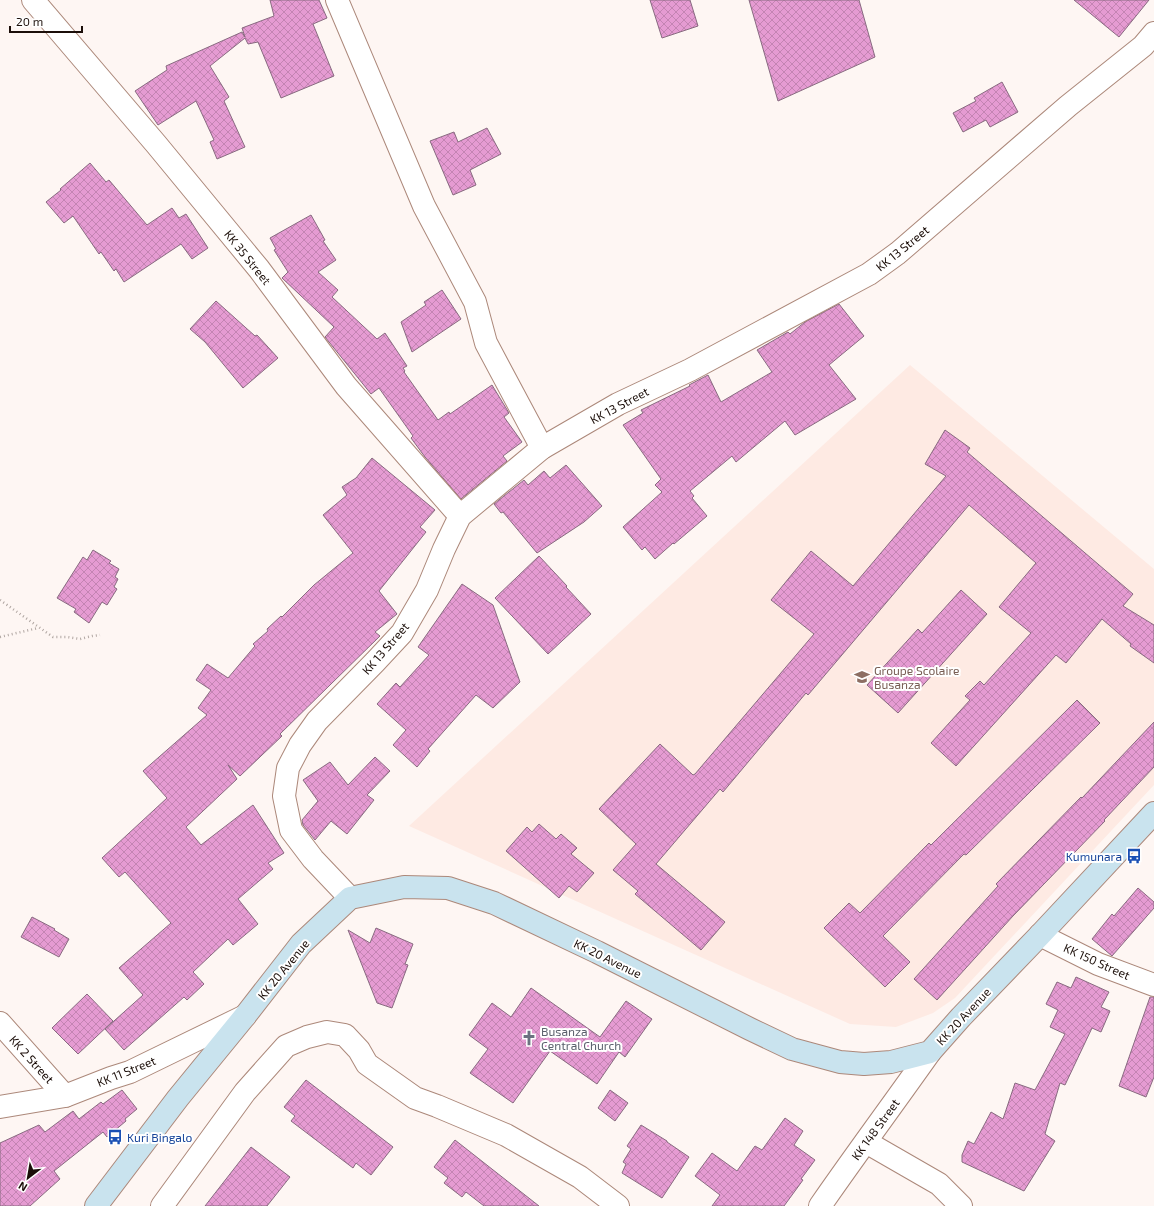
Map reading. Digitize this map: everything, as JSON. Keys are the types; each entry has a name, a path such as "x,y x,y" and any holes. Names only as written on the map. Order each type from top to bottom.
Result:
{"main road":[{"name":"KK 20 Avenue","path":"96,1206 178,1098 301,944 350,898 404,887 448,888 494,903 597,952 743,1026 792,1049 840,1062 864,1064 891,1062 930,1052 961,1017 1154,813"}],"street":[{"name":"KK 35 Street","path":"33,0 156,144 258,269 346,386 460,516"},
{"path":"337,0 424,206 475,302 486,343 542,448"},
{"name":"KK 13 Street","path":"350,898 313,859 291,830 284,796 288,768 300,745 317,721 402,633 427,590 460,516 542,448 618,404 690,370 869,274 898,253 1068,106 1143,46 1154,33"},
{"name":"KK 150 Street","path":"1040,935 1098,964 1154,985"},
{"name":"KK 11 Street","path":"0,1107 65,1096 130,1072 245,1016"},
{"name":"KK 2 Street","path":"0,1023 65,1096"},
{"path":"162,1206 245,1092 286,1046 307,1037 327,1032 345,1035 359,1050 367,1064 410,1095 506,1135 580,1177 618,1206"},
{"name":"KK 148 Street","path":"820,1206 930,1052"},
{"path":"866,1142 939,1184 961,1206"}],"path":[{"path":"0,600 38,628 53,637 80,639 100,636"},
{"path":"0,637 38,628"}],"shaded area":[{"name":"Groupe Scolaire Busanza","path":"910,365 1154,569 1154,785 955,998 933,1013 896,1027 850,1024 409,826"}],"building":[{"path":"270,0 319,0 327,18 313,24 334,76 281,98 258,42 248,44 245,38 210,66 229,97 224,101 245,147 217,159 210,142 214,140 196,101 158,125 135,91 167,70 166,66 242,32 245,37 242,28 274,16"},
{"path":"650,0 690,0 698,26 662,38"},
{"path":"749,0 859,0 875,57 778,101"},
{"path":"1074,0 1149,0 1119,37"},
{"path":"1002,82 1018,112 990,127 986,120 963,132 953,113 976,101 974,98"},
{"path":"487,128 501,154 470,170 476,185 453,195 430,141 454,132 458,142"},
{"path":"90,163 106,182 109,180 147,225 172,208 179,218 186,214 208,248 192,259 181,244 124,282 116,269 114,271 101,252 99,254 73,216 64,223 46,202"},
{"path":"311,215 325,240 323,241 336,260 318,272 338,290 332,297 377,339 385,333 407,366 403,368 405,371 404,372 438,420 449,412 450,414 492,385 509,413 504,417 522,442 503,456 507,461 461,499 425,457 411,438 413,436 379,388 371,394 325,337 334,327 282,278 288,272 274,250 276,249 270,238"},
{"path":"442,290 461,319 412,352 401,322 426,305 424,302"},
{"path":"216,301 255,336 257,335 278,358 243,388 205,342 190,329"},
{"path":"839,304 864,336 829,365 856,399 795,435 785,421 736,462 732,456 690,491 694,496 692,498 707,516 655,559 645,547 642,550 623,527 662,492 655,485 661,479 623,425 643,413 641,410 690,386 689,385 708,375 721,402 772,372 757,350 788,332 790,334 805,322"},
{"path":"945,430 970,448 967,452 1133,594 1123,606 1154,625 1154,663 1130,646 1131,644 1102,619 1066,663 1056,655 956,766 931,743 970,700 965,696 980,681 984,685 1031,633 999,607 1036,563 969,505 808,695 806,693 723,792 720,789 656,864 725,922 701,950 635,894 638,891 613,870 636,844 599,809 660,744 693,775 695,774 814,634 771,600 811,551 853,586 946,476 925,464"},
{"path":"372,458 435,510 420,527 426,532 379,591 397,614 375,632 380,636 280,734 282,736 240,776 228,765 237,779 186,827 201,845 253,805 284,853 268,863 273,869 238,899 258,924 233,945 228,939 193,972 204,984 187,1000 184,997 124,1050 105,1029 143,995 119,968 171,923 125,872 119,877 102,858 167,798 143,771 207,715 198,708 211,690 196,680 207,664 228,678 255,646 253,644 268,631 267,629 281,616 282,617 314,585 353,553 323,515 347,495 342,487 356,478"},
{"path":"566,465 602,506 584,522 537,553 503,512 501,513 494,504 524,480 528,485 544,471 550,478"},
{"path":"93,550 111,561 109,563 119,569 115,577 118,579 114,587 117,589 107,605 102,602 89,623 74,612 76,609 57,598 83,557 87,560"},
{"path":"539,556 591,614 548,654 495,598"},
{"path":"462,584 493,605 520,682 493,708 476,695 428,749 430,751 417,767 393,745 406,730 377,704 396,683 400,687 429,655 418,647"},
{"path":"961,590 987,614 898,713 867,685 918,629 922,633"},
{"path":"1077,700 1100,723 966,855 964,854 883,936 910,962 885,987 824,928 849,903 860,913 929,843 931,845"},
{"path":"1154,722 1154,767 1104,820 1105,821 1013,916 937,1000 914,979 998,886 996,884 1081,797 1082,798"},
{"path":"375,757 390,771 367,795 374,800 347,834 331,821 315,840 303,825 302,820 318,801 303,780 330,762 348,785"},
{"path":"539,824 556,839 561,834 577,848 571,854 594,873 577,892 569,886 559,898 506,851 527,827 532,832"},
{"path":"1138,888 1154,902 1154,908 1112,956 1092,939 1112,914 1114,916"},
{"path":"32,917 55,929 54,930 69,939 59,957 21,937"},
{"path":"376,928 413,944 405,964 408,965 392,1008 377,1003 348,930 370,943"},
{"path":"1076,977 1109,992 1101,1007 1110,1011 1101,1032 1092,1028 1065,1085 1060,1083 1045,1134 1055,1141 1024,1191 962,1162 962,1155 968,1141 974,1144 991,1112 1003,1119 1015,1083 1035,1090 1065,1034 1050,1027 1058,1010 1046,1004 1057,982 1071,988"},
{"path":"531,988 600,1037 626,1001 652,1019 625,1057 619,1052 597,1084 550,1051 513,1103 470,1073 488,1049 469,1035 492,1003 511,1017"},
{"path":"87,994 113,1021 78,1054 52,1028"},
{"path":"1150,997 1154,997 1154,1077 1146,1097 1119,1086"},
{"path":"306,1080 393,1147 371,1175 356,1163 353,1168 291,1121 295,1116 284,1107"},
{"path":"122,1090 137,1109 125,1119 126,1121 107,1137 103,1132 54,1171 60,1179 30,1206 0,1206 0,1143 39,1125 45,1132 73,1111 79,1119 101,1102 103,1104"},
{"path":"610,1090 628,1103 615,1121 598,1108"},
{"path":"785,1118 803,1131 794,1145 815,1160 801,1179 803,1180 784,1206 712,1206 720,1195 695,1176 712,1153 737,1171 755,1146 762,1150"},
{"path":"641,1125 689,1157 662,1198 622,1173 626,1164 623,1162 631,1149 627,1146"},
{"path":"455,1140 539,1206 484,1206 466,1192 462,1197 444,1183 448,1178 434,1167"},
{"path":"251,1147 290,1177 267,1206 205,1206"}],"place":[{"name":"Groupe Scolaire Busanza","path":"862,677"},
{"name":"Kumunara","path":"1134,856"},
{"name":"Busanza Central Church","path":"529,1038"},
{"name":"Kuri Bingalo","path":"115,1137"}]}
